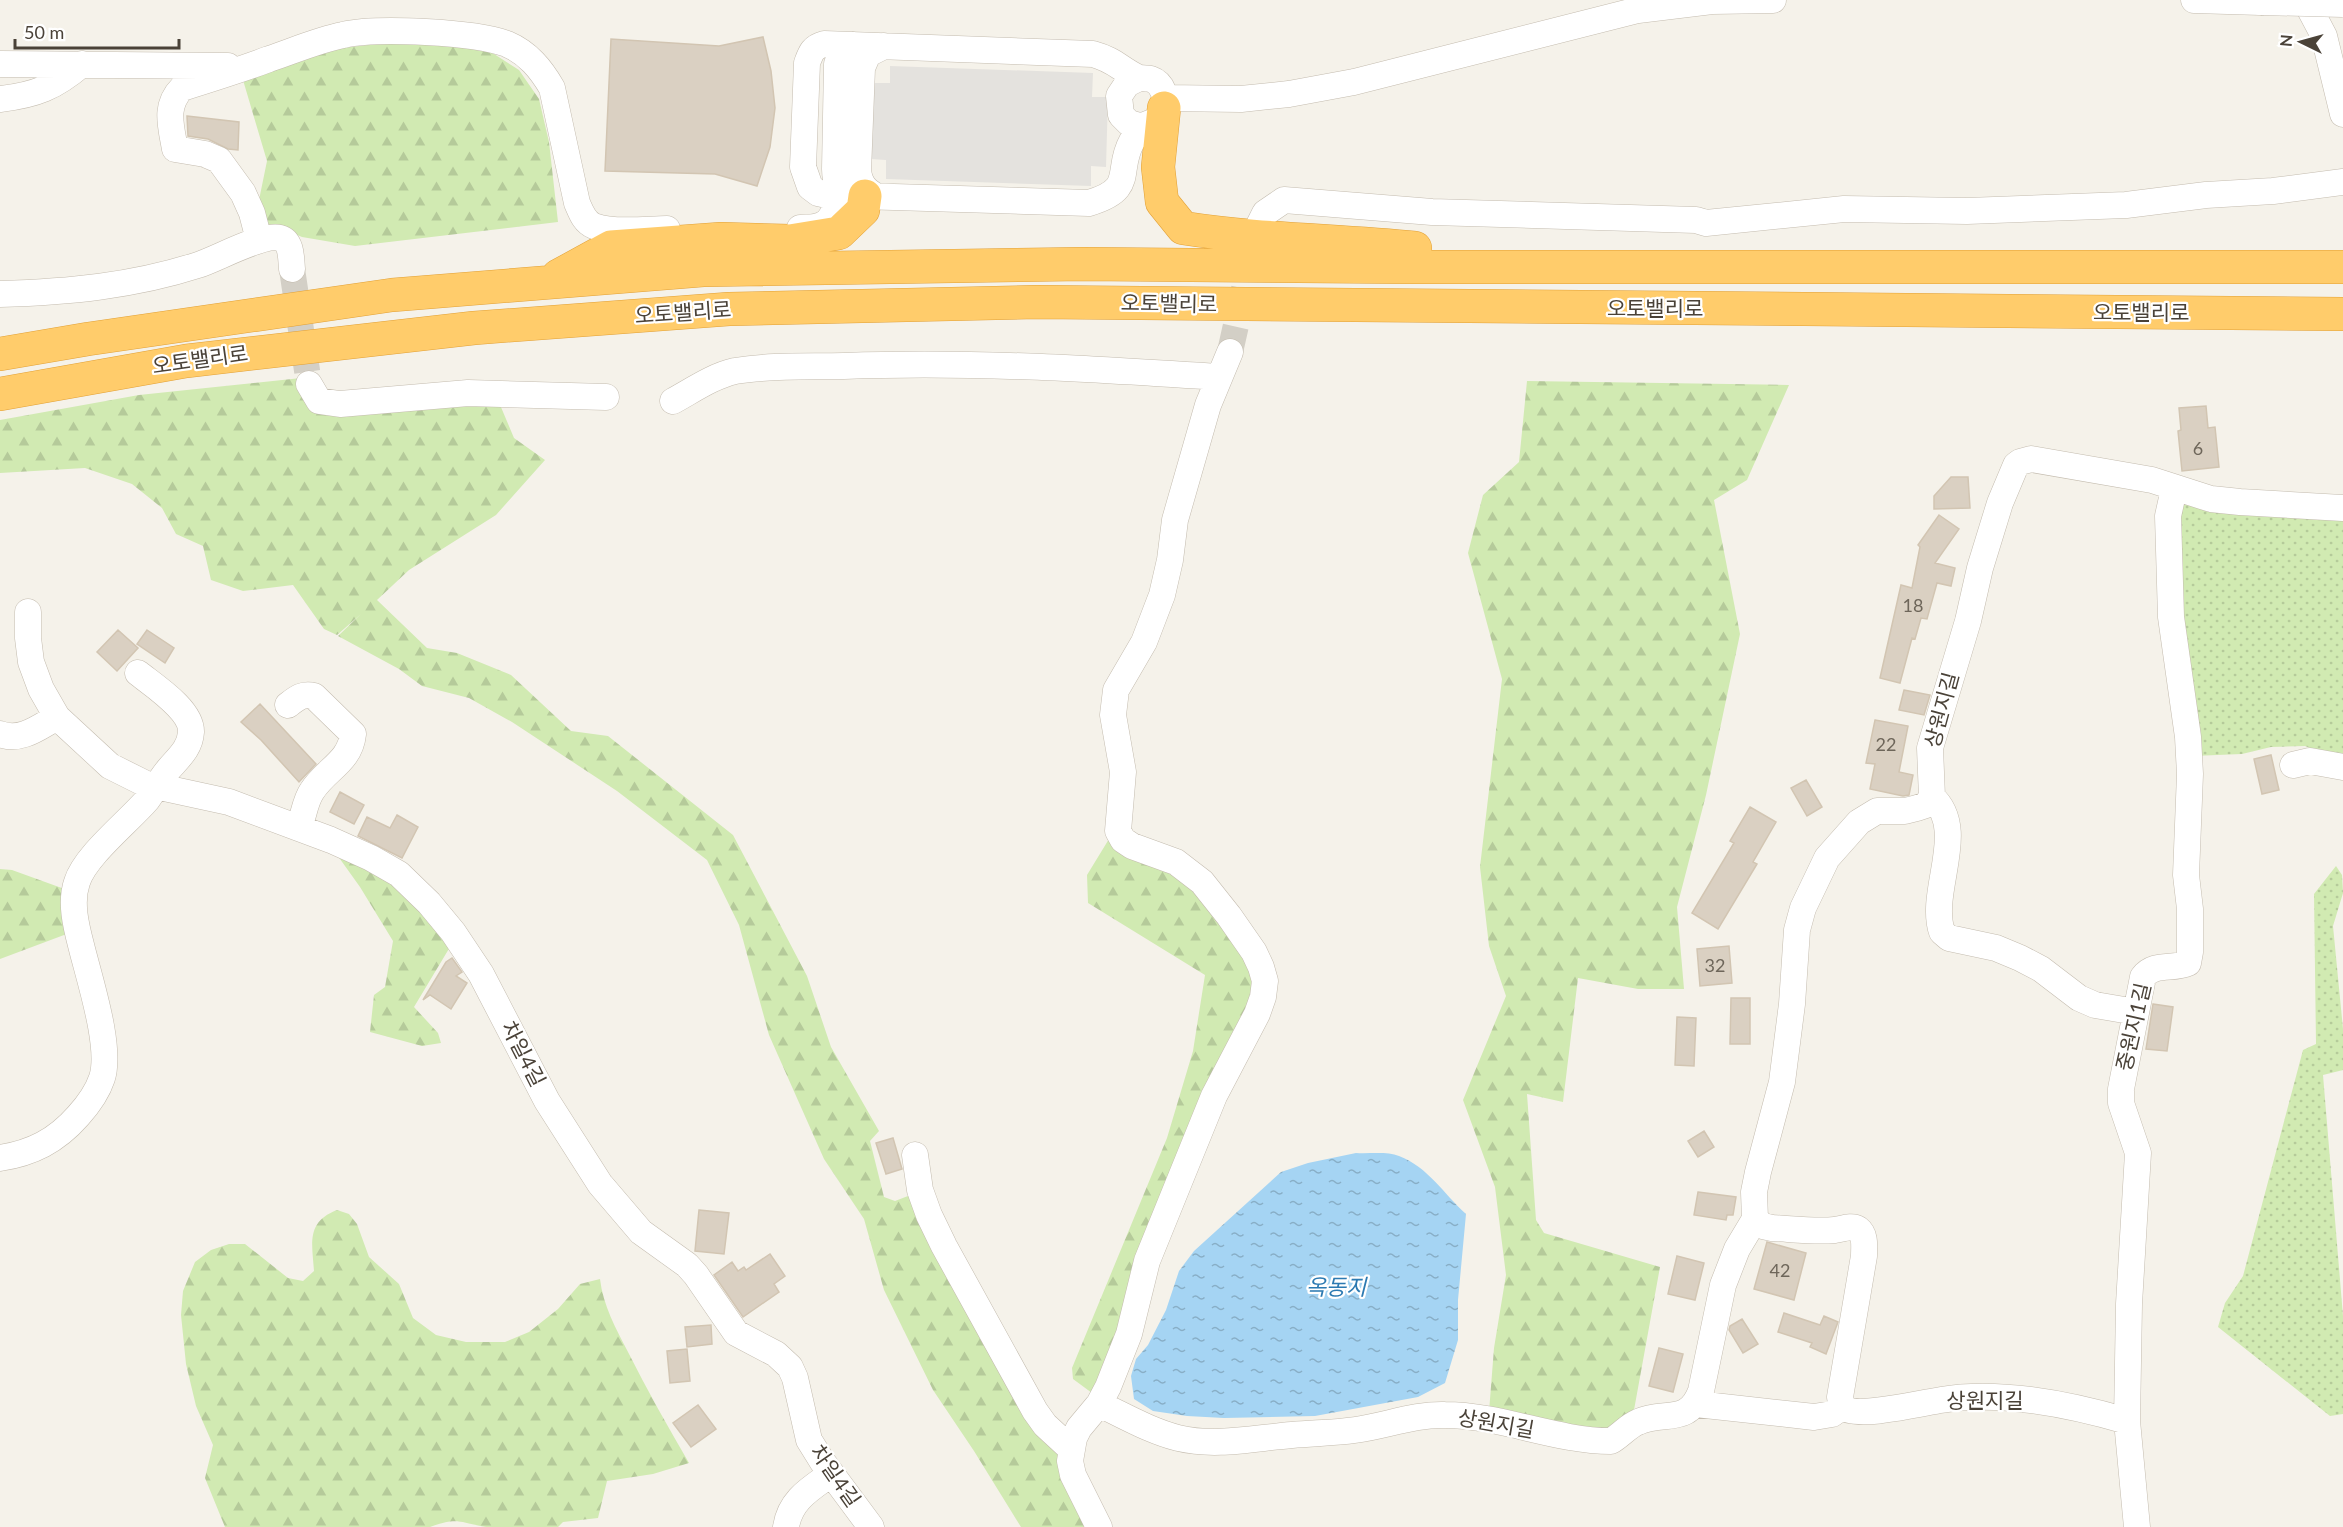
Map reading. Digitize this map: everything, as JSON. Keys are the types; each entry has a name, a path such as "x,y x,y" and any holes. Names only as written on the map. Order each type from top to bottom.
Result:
{"highway":[{"path":"1158,111 1158,168 1162,202 1183,228 1226,235 1352,242 1617,267"},
{"path":"542,283 567,272 611,247 721,239 790,241 839,233 863,210 857,196"},
{"name":"오토밸리로","path":"0,354 392,295 703,270 1072,264 2343,267"},
{"name":"오토밸리로","path":"0,394 186,360 474,328 729,309 1037,302 2343,314"}],"street":[{"path":"1138,78 1127,84 1119,96 1121,115 1129,123 1158,111 1289,94 1354,82 1638,10 1712,1 1773,0"},
{"path":"2194,0 2343,4"},
{"path":"2305,0 2333,35 2343,114"},
{"path":"259,240 252,213 243,193 219,160 205,154 175,149 170,106 174,96 182,88 335,37 374,30 477,38 507,44 527,56 543,72 552,88 577,203 584,219 594,226 608,229 814,228 829,222 834,213 857,196 869,192 860,182 858,171 862,68 868,54 884,46"},
{"path":"824,44 1093,54 1116,62 1138,78 1152,79 1160,85 1158,111 1129,149 1123,181 1114,192 1101,200 1089,203 818,193 810,187 803,167 807,63 810,53 816,46 824,44"},
{"path":"0,64 250,66"},
{"path":"0,99 42,91 63,80 82,64"},
{"path":"1257,229 1265,213 1284,200 1432,212 1685,220 1706,223 1844,209 1967,211 2126,205 2343,182"},
{"path":"0,294 59,292 133,283 217,259 271,237 282,238 290,249 292,269"},
{"path":"1099,1527 1072,1475 1071,1449 1079,1428 1099,1404 1129,1334 1147,1261 1214,1096 1257,1014 1263,997 1265,981 1262,967 1254,952 1202,882 1176,862 1132,846 1123,840 1118,831 1123,772 1113,715 1116,690 1144,642 1162,595 1170,560 1175,520 1208,405 1230,352"},
{"path":"674,401 709,381 734,372 772,369 961,363 1218,377"},
{"path":"309,384 319,401 340,404 468,393 606,397"},
{"name":"상원지길","path":"1932,797 1930,748 2000,503 2016,465 2020,462 2031,459 2152,480 2174,489 2211,499 2343,508"},
{"name":"중원지1길","path":"2137,1527 2127,1421 2129,1304 2138,1154 2121,1103 2121,1089 2143,977 2147,971 2187,963 2190,952 2190,909 2186,875 2189,756 2171,617 2168,561 2168,516 2174,489"},
{"name":"차일4길","path":"28,612 31,662 41,689 57,717 94,754 110,766 135,780 229,802 299,827 371,858 399,874 429,903 453,932 481,974 547,1101 600,1184 640,1232 692,1270 736,1333 776,1354 790,1368 795,1378 809,1440 831,1474 871,1527"},
{"path":"0,1158 26,1153 56,1138 91,1101 103,1077 105,1060 96,1008 76,928 74,896 77,882 92,859 157,786 187,748 191,727 180,708 138,673"},
{"path":"288,705 299,696 307,694 314,696 353,734 350,749 344,758 310,794 299,827"},
{"path":"0,734 13,738 20,736 57,717"},
{"path":"2293,765 2310,760 2343,767"},
{"path":"1755,1220 1763,1226 1772,1228 1814,1230 1851,1227 1861,1232 1864,1241 1864,1256 1840,1397 1842,1407 1832,1414 1814,1418 1696,1404 1701,1391 1723,1285 1737,1249 1755,1220 1754,1192 1782,1082 1797,930 1803,908 1827,858 1867,815 1917,808 1926,805 1932,797 1942,809 1948,828 1939,916 1942,932 1949,938 1996,948 2020,958 2041,969 2079,998 2094,1005 2136,1012"},
{"path":"915,1155 920,1190 944,1246 1035,1411 1071,1449"},
{"name":"상원지길","path":"1842,1407 1851,1412 1864,1411 1963,1397 2022,1400 2092,1410 2127,1421"},
{"name":"상원지길","path":"1099,1404 1160,1433 1181,1438 1225,1442 1352,1431 1441,1414 1462,1415 1570,1438 1611,1441 1636,1423 1681,1414 1696,1404"},
{"path":"786,1527 794,1503 831,1474"}],"green space":[{"path":"395,42 449,42 491,52 519,70 539,99 549,142 558,222 355,246 302,237 283,229 266,231 259,200 267,161 243,80 294,59 341,48"},
{"path":"301,378 306,392 498,400 514,438 545,460 496,515 409,570 377,600 427,648 457,653 511,675 571,731 608,736 733,835 807,976 831,1047 879,1131 870,1141 884,1197 895,1201 908,1196 913,1198 1057,1443 1095,1527 1021,1527 933,1390 884,1290 864,1219 824,1159 769,1035 739,925 707,860 617,791 512,722 469,698 422,686 399,669 338,636 361,614 337,635 324,629 293,585 243,591 211,580 203,546 176,534 162,508 132,484 85,468 0,473 0,420 139,395"},
{"path":"1527,381 1789,385 1747,480 1714,500 1740,634 1706,795 1677,907 1684,989 1638,989 1578,978 1563,1102 1527,1094 1536,1220 1544,1233 1660,1267 1634,1410 1610,1433 1489,1412 1494,1348 1506,1275 1495,1187 1463,1100 1506,996 1489,946 1480,867 1502,679 1468,553 1483,495 1519,462"},
{"path":"2181,498 2343,517 2343,760 2305,746 2271,747 2242,754 2193,756 2175,617"},
{"path":"1109,839 1185,874 1259,981 1133,1301 1092,1393 1073,1379 1072,1368 1167,1138 1193,1051 1205,975 1088,903 1087,875"},
{"path":"330,845 404,889 450,947 414,1007 438,1033 441,1043 422,1046 370,1032 374,995 385,987 393,941 360,887"},
{"path":"2336,866 2342,875 2343,893 2333,926 2343,1029 2343,1070 2323,1075 2343,1316 2343,1414 2330,1416 2218,1327 2225,1303 2243,1276 2303,1050 2316,1044 2314,894"},
{"path":"0,869 12,870 70,891 72,932 0,959"},
{"path":"337,1210 349,1214 357,1224 369,1257 399,1284 413,1318 436,1335 466,1342 505,1342 529,1332 558,1309 580,1284 600,1279 604,1298 615,1326 689,1463 653,1474 607,1481 598,1518 563,1522 558,1527 486,1527 453,1521 430,1527 225,1527 205,1478 213,1445 196,1406 186,1364 181,1315 183,1291 195,1262 211,1250 229,1244 245,1244 288,1278 303,1281 314,1271 312,1243 316,1227 327,1215"}],"shaded area":[{"path":"890,66 1093,73 1092,97 1108,97 1106,167 1091,166 1091,186 886,179 886,160 871,159 874,83 890,83"}],"water":[{"name":"옥동지","path":"1356,1153 1389,1154 1409,1161 1427,1174 1466,1214 1458,1300 1458,1340 1445,1383 1418,1397 1315,1416 1224,1418 1187,1416 1153,1411 1134,1399 1131,1376 1136,1359 1148,1345 1166,1310 1179,1271 1194,1251 1281,1172 1308,1163"}],"building":[{"path":"763,37 771,71 775,108 770,147 757,186 715,174 605,171 611,39 719,46"},
{"path":"187,116 239,122 238,150 228,149 208,139 188,136"},
{"path":"2206,406 2208,428 2215,427 2219,467 2182,471 2178,431 2181,430 2179,408"},
{"path":"1951,477 1968,477 1970,508 1934,509 1934,496"},
{"path":"1939,515 1959,529 1935,563 1955,568 1951,586 1937,583 1927,619 1921,618 1915,639 1912,638 1900,683 1880,678 1901,585 1912,588 1920,547 1918,545"},
{"path":"118,630 138,648 117,671 97,652"},
{"path":"147,630 174,648 165,663 137,644"},
{"path":"1904,690 1930,695 1924,715 1899,710"},
{"path":"260,704 316,764 299,782 261,740 241,722"},
{"path":"1875,720 1908,726 1899,772 1913,775 1909,795 1903,796 1870,789 1875,764 1866,763"},
{"path":"2271,755 2279,790 2262,794 2254,759"},
{"path":"1806,780 1822,807 1807,816 1791,788"},
{"path":"340,792 364,805 354,824 330,812"},
{"path":"1750,807 1776,822 1753,862 1757,864 1718,929 1692,913 1734,843 1730,841"},
{"path":"397,815 418,827 402,858 358,836 367,817 390,828"},
{"path":"1729,946 1732,983 1700,986 1697,949"},
{"path":"452,958 462,972 456,976 467,983 451,1009 430,995 423,1000 446,962"},
{"path":"1731,998 1750,998 1750,1044 1730,1044"},
{"path":"2153,1004 2173,1007 2167,1051 2146,1049"},
{"path":"1677,1017 1696,1018 1694,1066 1675,1065"},
{"path":"1704,1131 1714,1147 1698,1157 1688,1141"},
{"path":"893,1138 902,1169 886,1174 876,1143"},
{"path":"1698,1192 1736,1197 1733,1215 1727,1215 1726,1220 1694,1215"},
{"path":"699,1210 729,1213 724,1254 695,1251"},
{"path":"1767,1242 1806,1253 1794,1300 1754,1289"},
{"path":"770,1254 785,1276 774,1284 779,1292 743,1317 714,1275 732,1262 738,1271 744,1267 746,1270"},
{"path":"1677,1256 1704,1263 1695,1300 1668,1294"},
{"path":"1784,1313 1820,1325 1824,1316 1838,1322 1826,1354 1810,1347 1812,1343 1778,1332"},
{"path":"1742,1319 1758,1344 1743,1353 1729,1330 1730,1326"},
{"path":"711,1325 712,1344 687,1347 685,1327"},
{"path":"1659,1348 1683,1354 1673,1392 1649,1386"},
{"path":"687,1349 690,1381 670,1383 667,1351"},
{"path":"698,1405 716,1429 691,1447 673,1423"}],"tunnel":[{"path":"1230,352 1253,249"},
{"path":"292,269 309,384"}]}
